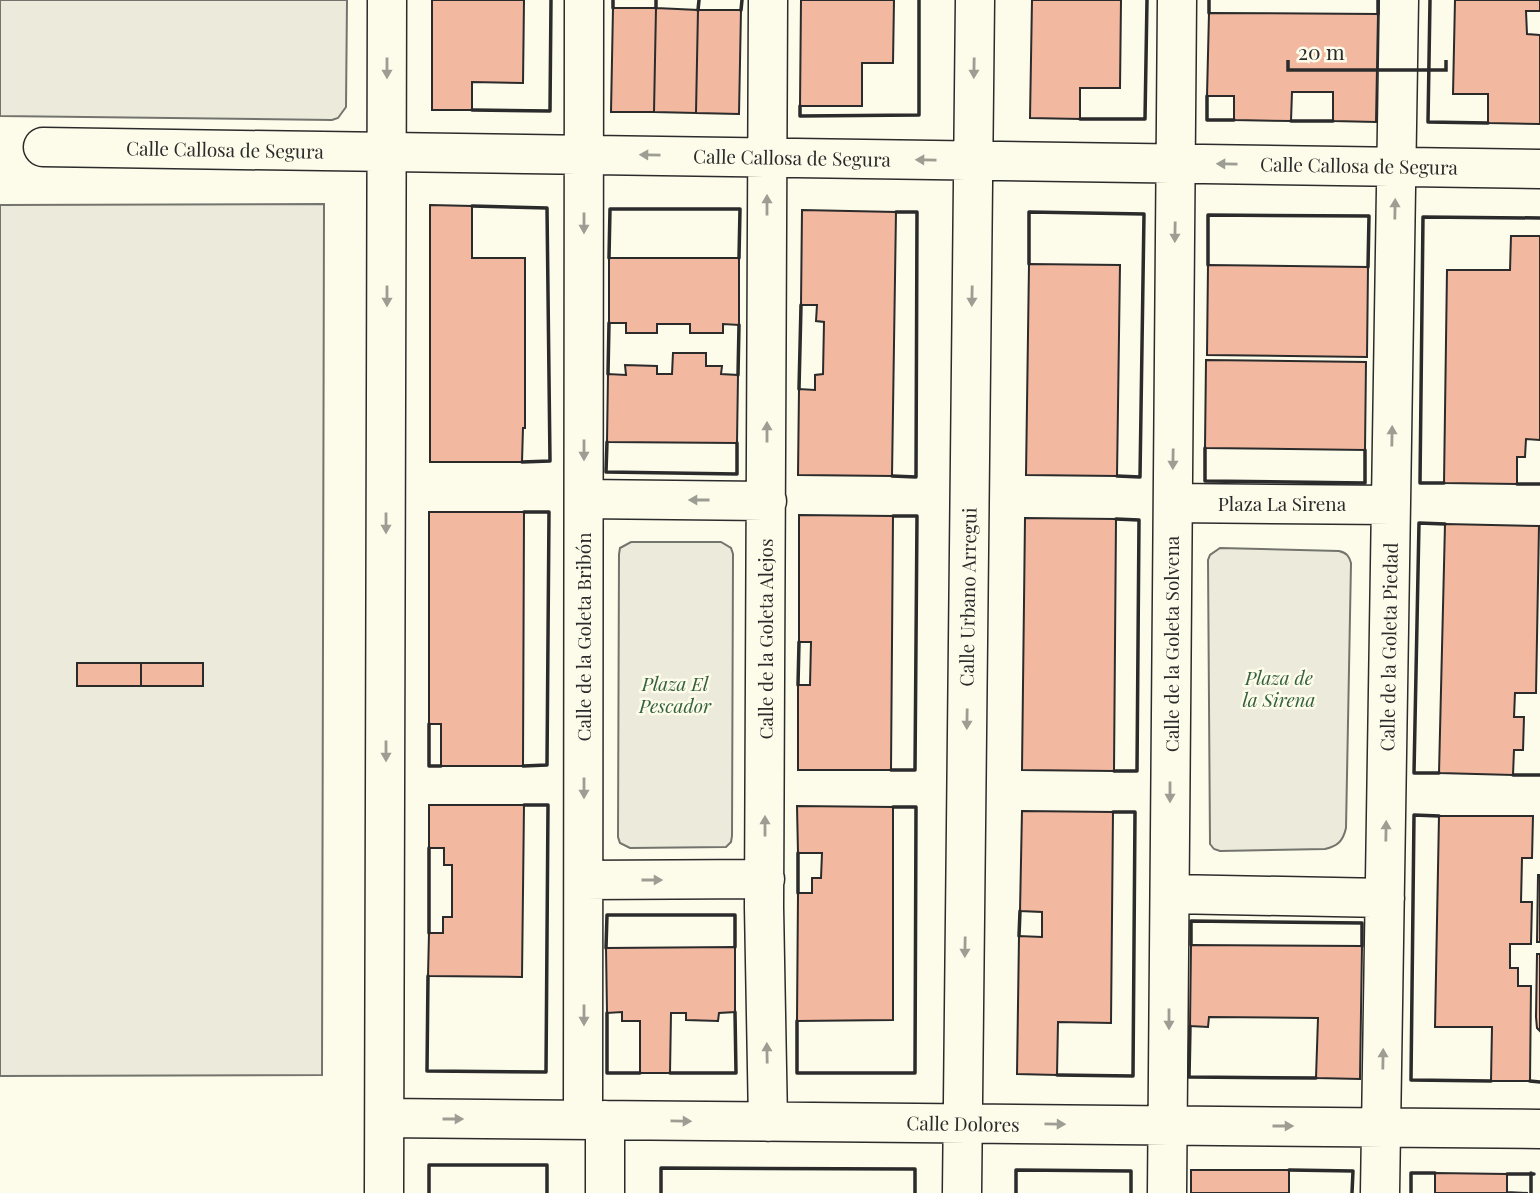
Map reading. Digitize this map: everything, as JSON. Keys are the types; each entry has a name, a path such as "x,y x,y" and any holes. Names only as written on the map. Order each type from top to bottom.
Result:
{"street":[{"path":"384,1193 387,0"},
{"name":"Calle de la Goleta Bribón","path":"584,0 584,880 594,1120 605,1193"},
{"name":"Calle de la Goleta Alejos","path":"768,0 765,879 768,1122"},
{"name":"Calle Urbano Arregui","path":"962,1193 975,0"},
{"name":"Calle de la Goleta Solvena","path":"1167,1193 1177,0"},
{"name":"Calle de la Goleta Piedad","path":"1380,1193 1399,0"},
{"name":"Calle Callosa de Segura","path":"43,147 1540,169"},
{"path":"584,499 767,501"},
{"name":"Plaza La Sirena","path":"1173,503 1391,505"},
{"path":"584,880 765,879"},
{"path":"1170,894 1385,898"},
{"name":"Calle Dolores","path":"385,1118 1540,1129"}],"green space":[{"path":"0,0 347,0 346,107 338,118 332,120 0,116"},
{"path":"324,204 322,1075 0,1076 0,205"},
{"name":"Plaza El Pescador","path":"631,542 721,542 731,548 733,554 732,836 726,847 630,848 620,843 618,837 619,554 620,548"},
{"name":"Plaza de la Sirena","path":"1220,548 1339,551 1346,554 1351,563 1346,828 1339,842 1330,848 1220,851 1210,844 1208,560 1210,555"}],"building":[{"path":"432,0 524,0 523,83 472,82 472,110 432,110"},
{"path":"801,0 894,0 893,63 862,63 862,106 800,106"},
{"path":"1032,0 1121,0 1120,88 1080,88 1080,119 1030,118"},
{"path":"1455,0 1540,0 1540,11 1526,11 1527,34 1540,35 1540,124 1488,123 1488,94 1453,94"},
{"path":"613,8 656,8 654,112 611,112"},
{"path":"656,8 698,10 696,113 654,112"},
{"path":"698,10 741,10 739,114 696,113"},
{"path":"1209,13 1378,14 1376,122 1333,121 1333,92 1292,92 1291,121 1234,120 1234,96 1207,96"},
{"path":"430,205 472,206 472,258 525,258 525,428 522,462 430,462"},
{"path":"802,210 896,212 892,476 798,475 799,389 815,390 815,375 823,374 824,322 816,321 817,305 801,305"},
{"path":"1511,236 1540,236 1540,440 1526,439 1525,457 1517,457 1517,484 1444,483 1447,270 1510,270"},
{"path":"609,258 739,258 739,325 723,324 723,333 690,333 690,324 657,324 657,333 626,333 626,323 609,323"},
{"path":"1029,264 1120,265 1117,476 1026,475"},
{"path":"1208,265 1368,267 1367,357 1207,355"},
{"path":"673,353 706,353 706,366 722,366 721,374 738,375 737,443 607,442 608,374 626,375 625,365 657,366 657,374 672,374"},
{"path":"1206,360 1366,362 1365,450 1205,448"},
{"path":"429,512 524,512 523,766 441,766 441,724 429,724"},
{"path":"799,515 893,516 891,770 798,770 798,685 810,685 811,642 799,642"},
{"path":"1025,518 1116,519 1114,771 1022,770"},
{"path":"1445,524 1539,526 1536,693 1515,693 1514,717 1524,717 1523,750 1514,750 1513,775 1439,773"},
{"path":"77,663 141,663 141,686 77,686"},
{"path":"141,663 203,663 203,686 141,686"},
{"path":"429,805 524,805 522,977 428,976 429,933 443,933 443,917 452,917 452,865 444,865 444,848 429,848"},
{"path":"797,806 893,807 893,1020 797,1021 798,893 812,893 812,878 821,878 822,853 798,853"},
{"path":"1022,811 1113,812 1111,1023 1058,1022 1057,1075 1017,1074 1019,936 1042,937 1042,912 1020,911"},
{"path":"1439,816 1533,816 1532,858 1522,858 1521,902 1532,902 1531,944 1510,944 1510,968 1518,968 1518,986 1531,986 1530,1081 1491,1081 1492,1027 1435,1027"},
{"path":"1540,875 1540,942 1537,942"},
{"path":"1191,945 1362,946 1360,1079 1316,1078 1318,1018 1209,1017 1208,1027 1190,1026"},
{"path":"735,947 735,1012 719,1013 718,1021 686,1020 686,1013 671,1013 670,1073 640,1073 640,1021 622,1021 622,1012 607,1013 606,948"},
{"path":"1537,954 1540,954 1540,1031 1536,1017"},
{"path":"1191,1170 1289,1170 1289,1193 1191,1193"},
{"path":"1435,1173 1507,1174 1507,1192 1528,1193 1435,1193"}],"wall":[{"path":"472,110 550,111 551,0"},
{"path":"613,0 613,8"},
{"path":"656,0 656,8"},
{"path":"698,10 699,0"},
{"path":"741,10 742,0"},
{"path":"800,106 800,116 919,115 919,0"},
{"path":"1080,119 1145,119 1147,0"},
{"path":"1209,0 1209,13"},
{"path":"1378,0 1378,14"},
{"path":"1430,0 1428,122 1488,123"},
{"path":"1207,96 1207,120 1234,120"},
{"path":"1291,121 1333,121"},
{"path":"472,206 547,208 550,461 522,462"},
{"path":"609,258 610,209 740,209 739,258"},
{"path":"892,476 916,477 917,212 896,212"},
{"path":"1029,264 1029,212 1144,214 1140,477 1117,476"},
{"path":"1208,265 1208,215 1369,216 1368,267"},
{"path":"1444,483 1420,483 1423,217 1540,218"},
{"path":"799,389 801,305"},
{"path":"608,374 609,323"},
{"path":"738,375 739,325"},
{"path":"607,442 606,472 737,474 737,443"},
{"path":"1205,448 1205,481 1365,483 1365,450"},
{"path":"1517,484 1540,484"},
{"path":"523,766 547,765 549,512 524,512"},
{"path":"891,770 915,770 917,516 893,516"},
{"path":"1114,771 1137,771 1139,520 1116,519"},
{"path":"1439,773 1414,773 1419,523 1445,524"},
{"path":"798,685 799,642"},
{"path":"429,724 429,766 441,766"},
{"path":"1513,775 1540,775"},
{"path":"428,976 427,1071 546,1072 548,805 524,805"},
{"path":"797,1021 797,1073 915,1073 916,807 893,807"},
{"path":"1057,1075 1133,1076 1135,812 1113,812"},
{"path":"1439,816 1414,815 1411,1080 1491,1081"},
{"path":"429,848 429,933"},
{"path":"798,853 798,893"},
{"path":"1019,936 1020,911"},
{"path":"606,948 607,915 735,915 735,947"},
{"path":"1191,945 1191,921 1362,923 1362,946"},
{"path":"670,1073 736,1073 735,1012"},
{"path":"607,1013 607,1073 640,1073"},
{"path":"1190,1026 1189,1077 1316,1078"},
{"path":"1530,1081 1540,1082"},
{"path":"429,1193 429,1165 547,1165 547,1193"},
{"path":"661,1193 661,1168 915,1169 915,1193"},
{"path":"1016,1193 1016,1170 1131,1171 1131,1193"},
{"path":"1289,1170 1353,1171 1352,1193"},
{"path":"1411,1193 1411,1173 1435,1173"},
{"path":"1531,1173 1531,1193"},
{"path":"1507,1174 1534,1174"}]}
